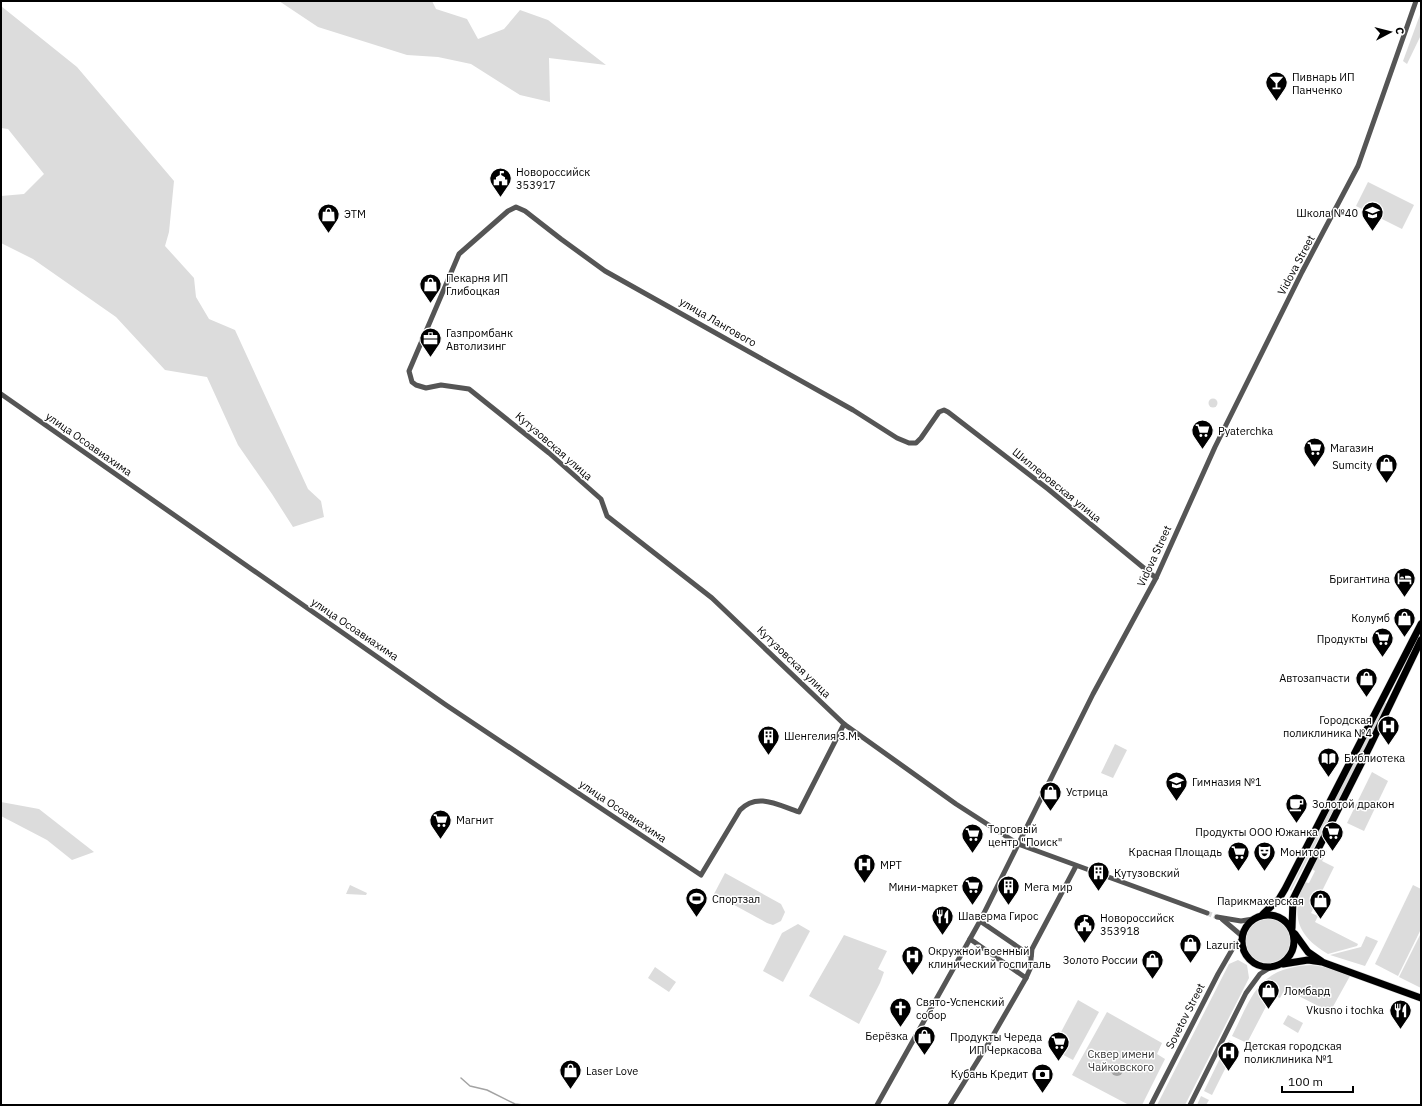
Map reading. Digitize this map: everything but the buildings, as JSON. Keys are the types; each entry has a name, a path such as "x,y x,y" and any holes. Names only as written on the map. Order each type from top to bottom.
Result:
{"highway":[{"path":"1322,962 1298,961 1271,967 1258,965 1244,952 1242,937 1248,923 1263,914 1279,899 1285,889 1421,624"},
{"path":"1279,965 1291,954 1295,944 1293,930 1293,899 1370,746 1421,640"},
{"path":"1263,914 1280,916 1293,930 1308,952 1322,962 1421,998"}],"street":[{"name":"Vidova Street","path":"877,1105 970,940 1095,690 1156,578 1215,447 1302,272 1358,166 1416,1"},
{"name":"Кутузовская улица","path":"516,207 508,211 459,254 408,371 409,376 416,385 426,388 446,386 469,390 498,411 601,499 607,516 712,598 844,724 956,804 1018,844 1207,914"},
{"name":"улица Лангового","path":"516,207 526,211 605,271 853,410 897,438 909,443 916,443 936,415 944,410"},
{"name":"улица Осоавиахима","path":"1,394 446,705 701,875 740,810 748,802 759,800 799,812 844,724"},
{"name":"Шиллеровская улица","path":"944,410 1048,489 1156,578"},
{"path":"950,1105 988,1044 1026,978 1030,969 1032,949 1076,866"},
{"path":"1242,937 1219,918 1241,921 1254,919"},
{"path":"980,921 1031,956"},
{"name":"Sovetov Street","path":"1151,1105 1218,974 1233,948 1242,937"},
{"path":"970,940 1026,978"},
{"path":"1190,1105 1246,993 1260,974 1271,967"}],"green space":[{"path":"279,1 432,1 436,9 467,19 478,39 504,29 520,10 548,20 606,65 549,58 550,102 520,95 471,64 438,57 407,55 318,27"},
{"path":"1,6 77,67 174,181 169,232 165,246 194,278 196,297 209,319 235,330 308,489 321,501 324,517 293,527 238,445 207,377 165,370 116,317 33,259 1,243 1,196 24,194 44,174 8,129 1,128"},
{"path":"1421,12 1421,35 1407,64 1403,61"},
{"path":"1368,182 1414,205 1402,229 1356,206"},
{"path":"1211,399 1215,399 1217,403 1215,407 1211,407 1209,405 1209,401"},
{"path":"1383,702 1389,704 1291,891 1290,890"},
{"path":"1115,744 1127,750 1113,778 1101,773"},
{"path":"1372,772 1388,781 1364,831 1347,823"},
{"path":"1,802 39,809 94,852 72,860 47,840 1,816"},
{"path":"1332,830 1336,833 1330,845 1326,843"},
{"path":"1322,849 1327,851 1322,861 1334,867 1311,913 1318,916 1315,922 1358,944 1357,946 1328,954 1317,947 1303,932 1297,914 1300,894 1304,882 1309,883 1315,871 1312,869"},
{"path":"725,873 781,904 785,912 781,921 773,925 767,923 714,894"},
{"path":"350,885 367,893 366,895 346,894"},
{"path":"1413,885 1421,889 1421,929 1398,976 1375,964"},
{"path":"1272,919 1284,925 1289,933 1289,949 1284,957 1276,962 1264,963 1252,957 1247,949 1246,937 1252,925 1260,920"},
{"path":"798,924 810,931 783,982 763,971 782,933"},
{"path":"1421,933 1421,988 1399,977"},
{"path":"844,935 887,951 878,969 884,972 880,983 859,1024 809,996"},
{"path":"1366,936 1378,941 1365,966 1330,955 1361,947"},
{"path":"1238,960 1247,965 1249,978 1185,1105 1157,1105 1229,964"},
{"path":"1311,965 1325,967 1350,976 1330,1012 1285,989 1280,998 1272,995 1247,1043 1232,1036 1252,996 1268,978 1279,971 1293,967"},
{"path":"655,967 676,982 669,992 648,978"},
{"path":"1078,1000 1099,1012 1073,1060 1052,1049"},
{"name":"Сквер имени Чайковского","path":"1107,1012 1162,1043 1157,1054 1165,1059 1142,1105 1129,1105 1072,1075"},
{"path":"1288,1015 1303,1023 1298,1033 1283,1024"},
{"path":"1229,1040 1237,1045 1212,1095 1204,1091"},
{"path":"1201,1096 1209,1100 1206,1105 1197,1105"}],"shaded area":[{"path":"1119,1064 1122,1065 1122,1075 1115,1076 1112,1075 1111,1068 1112,1065"}],"waterway":[{"path":"461,1078 470,1086 487,1090 515,1104 523,1105"}],"tunnel":[{"path":"1207,913 1217,917"}],"place":[{"name":"Пивнарь ИП Панченко","path":"1276,102"},
{"name":"Новороссийск 353917","path":"500,198"},
{"name":"Школа №40","path":"1373,232"},
{"name":"ЭТМ","path":"329,234"},
{"name":"Пекарня ИП Глибоцкая","path":"430,304"},
{"name":"Газпромбанк Автолизинг","path":"431,358"},
{"name":"Pyaterchka","path":"1203,450"},
{"name":"Магазин","path":"1315,468"},
{"name":"Sumcity","path":"1387,484"},
{"name":"Бригантина","path":"1405,598"},
{"name":"Колумб","path":"1405,638"},
{"name":"Продукты","path":"1383,658"},
{"name":"Автозапчасти","path":"1366,698"},
{"name":"Городская поликлиника №4","path":"1388,746"},
{"name":"Шенгелия З.М.","path":"769,756"},
{"name":"Библиотека","path":"1329,778"},
{"name":"Гимназия №1","path":"1177,802"},
{"name":"Устрица","path":"1050,812"},
{"name":"Золотой дракон","path":"1296,824"},
{"name":"Магнит","path":"440,840"},
{"name":"Продукты ООО Южанка","path":"1333,852"},
{"name":"Торговый центр \"Поиск\"","path":"972,854"},
{"name":"Красная Площадь","path":"1238,872"},
{"name":"Монитор","path":"1264,872"},
{"name":"МРТ","path":"865,884"},
{"name":"Кутузовский","path":"1098,892"},
{"name":"Мини-маркет","path":"973,906"},
{"name":"Мега мир","path":"1008,906"},
{"name":"Спортзал","path":"696,918"},
{"name":"Парикмахерская","path":"1320,920"},
{"name":"Шаверма Гирос","path":"943,936"},
{"name":"Новороссийск 353918","path":"1085,944"},
{"name":"Lazurit","path":"1191,964"},
{"name":"Окружной военный клинический госпиталь","path":"913,976"},
{"name":"Золото России","path":"1153,980"},
{"name":"Ломбард","path":"1268,1010"},
{"name":"Свято-Успенский собор","path":"900,1028"},
{"name":"Vkusno i tochka","path":"1400,1030"},
{"name":"Берёзка","path":"924,1056"},
{"name":"Продукты Череда ИП Черкасова","path":"1058,1062"},
{"name":"Детская городская поликлиника №1","path":"1228,1072"},
{"name":"Laser Love","path":"571,1090"},
{"name":"Кубань Кредит","path":"1043,1094"}]}
